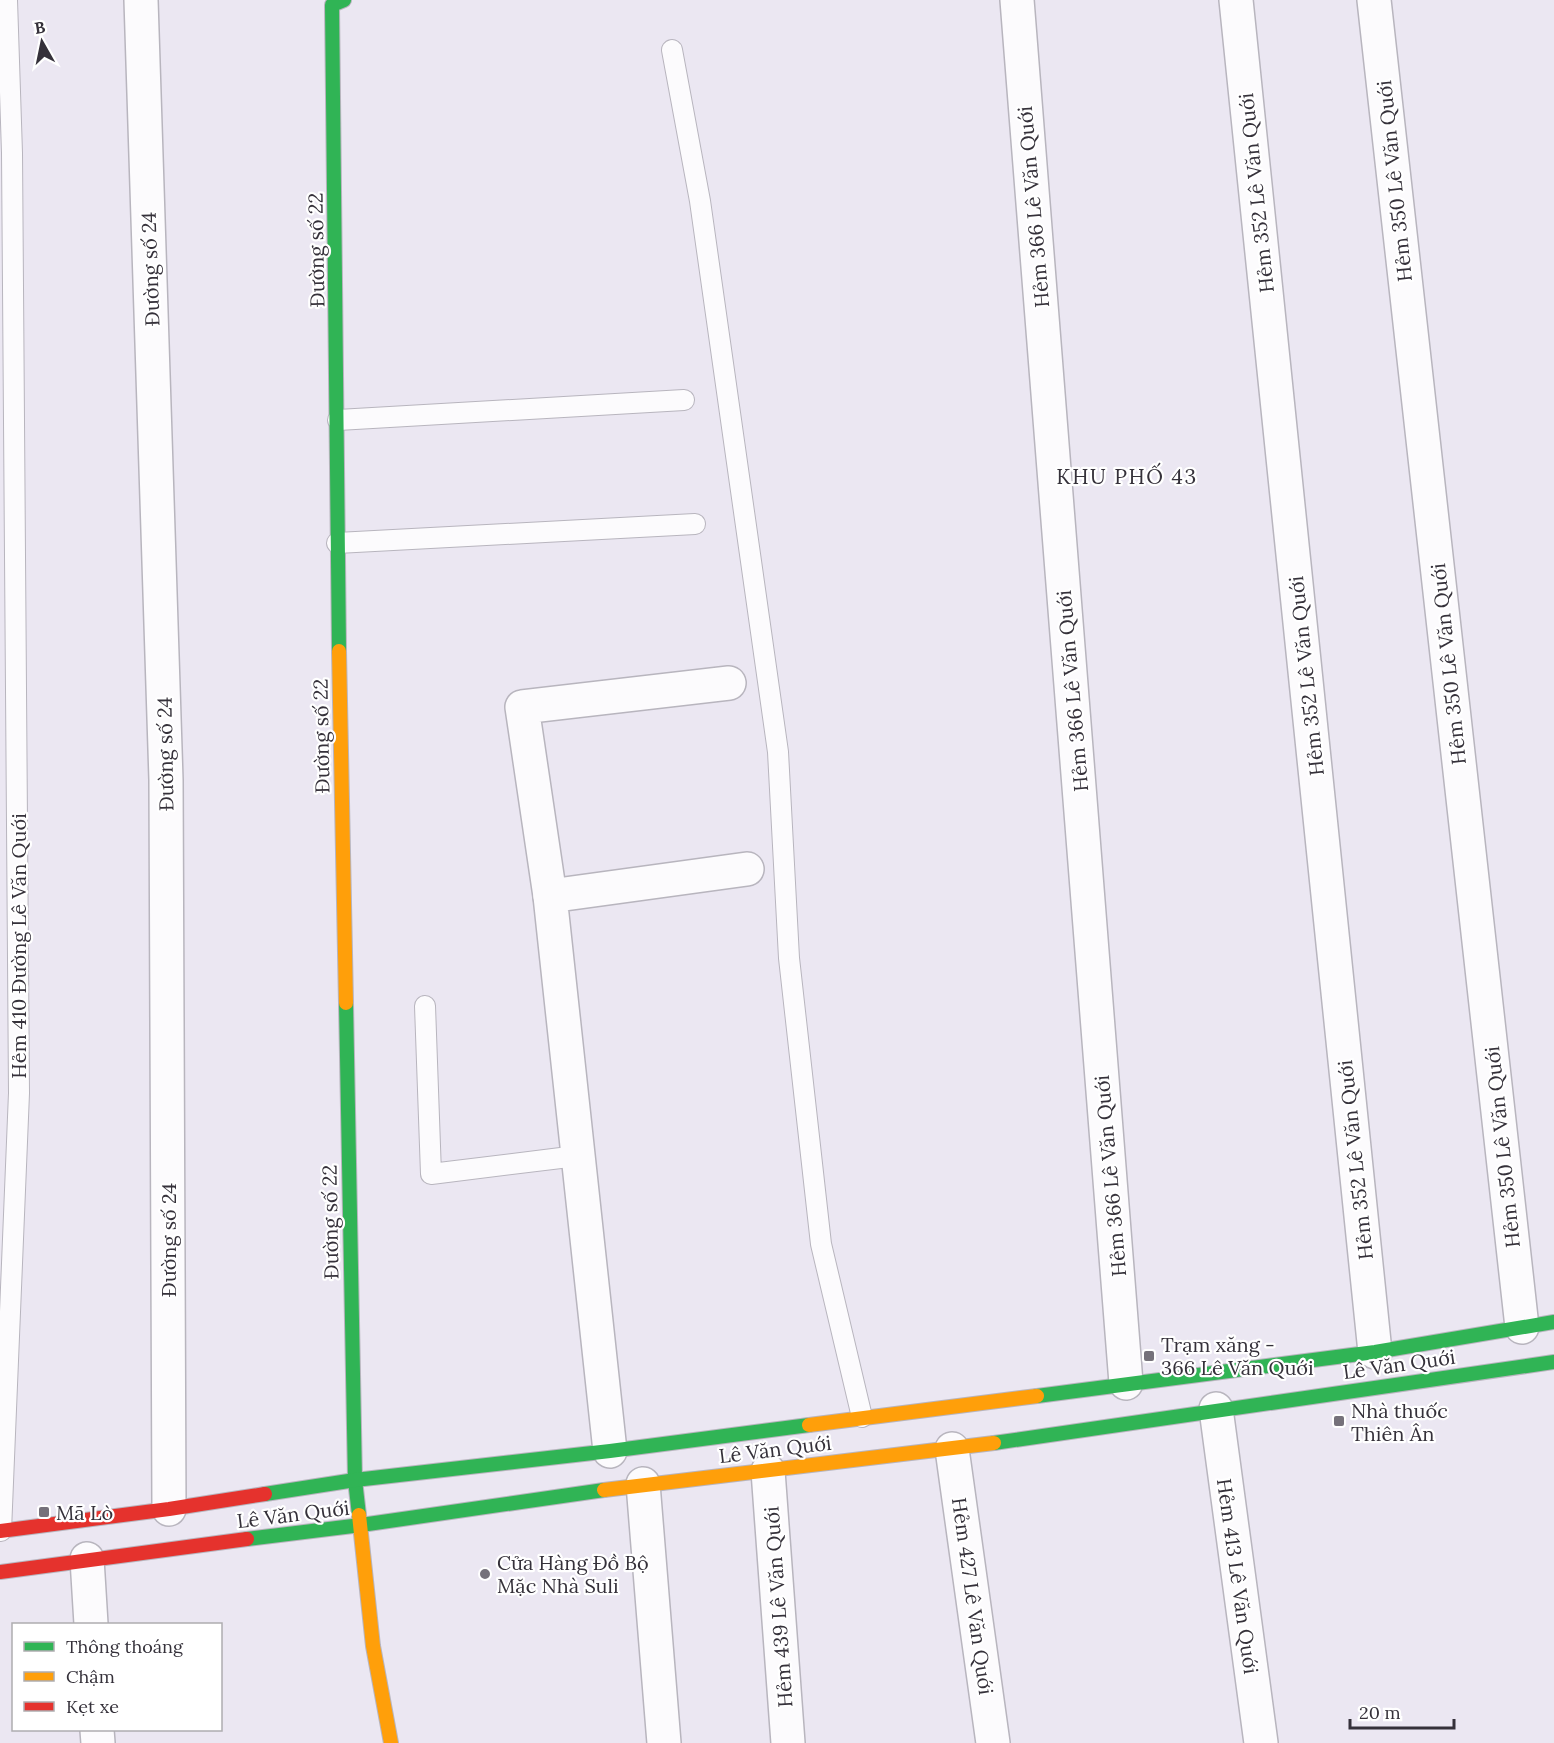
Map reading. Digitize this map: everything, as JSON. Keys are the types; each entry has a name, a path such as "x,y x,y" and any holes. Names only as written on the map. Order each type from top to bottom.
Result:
{"main road":[{"name":"Đường số 22","path":"344,0 332,5 338,420 337,543 355,1480 374,1646 391,1743"},
{"name":"Lê Văn Quới","path":"0,1572 87,1559 361,1526 643,1484 768,1471 867,1452 952,1449 1216,1409 1524,1347 1554,1322"},
{"name":"Lê Văn Quới","path":"0,1531 169,1509 355,1480 863,1422 1126,1383 1375,1352 1524,1347 1554,1362"}],"street":[{"name":"Đường số 24","path":"141,0 166,780 169,1509"},
{"name":"Hẻm 366 Lê Văn Quới","path":"1017,0 1126,1383"},
{"name":"Hẻm 352 Lê Văn Quới","path":"1236,0 1375,1352"},
{"name":"Hẻm 350 Lê Văn Quới","path":"1374,0 1524,1347"},
{"path":"610,1451 550,896 522,707 729,683"},
{"path":"550,896 747,869"},
{"name":"Hẻm 413 Lê Văn Quới","path":"1216,1409 1260,1743"},
{"name":"Hẻm 427 Lê Văn Quới","path":"952,1449 993,1743"},
{"name":"Hẻm 439 Lê Văn Quới","path":"768,1471 788,1743"},
{"path":"643,1484 664,1743"},
{"path":"87,1559 91,1623"}],"lane":[{"name":"Hẻm 410 Đường Lê Văn Quới","path":"0,1531 19,1093 12,153 7,0"},
{"path":"672,50 700,201 778,752 789,958 821,1244 863,1422"},
{"path":"338,420 684,400"},
{"path":"337,543 695,524"},
{"path":"425,1006 431,1174 577,1156"}],"traffic: fast":[{"path":"339,651 332,5 344,0"},
{"path":"346,1003 355,1480 359,1515"},
{"path":"1037,1396 1375,1352 1554,1322"},
{"path":"994,1443 1554,1362"},
{"path":"265,1494 355,1480 610,1451 809,1425"},
{"path":"247,1539 604,1490"}],"traffic: slow":[{"path":"339,651 346,1003"},
{"path":"809,1425 1037,1396"},
{"path":"604,1490 994,1443"},
{"path":"359,1515 373,1646 391,1743"}],"traffic: jam":[{"path":"0,1531 265,1494"},
{"path":"0,1572 247,1539"}],"place":[{"name":"Trạm xăng - 366 Lê Văn Quới","path":"1149,1356"},
{"name":"Nhà thuốc Thiên Ân","path":"1339,1421"},
{"name":"Mã Lò","path":"44,1512"},
{"name":"Cửa Hàng Đồ Bộ Mặc Nhà Suli","path":"485,1574"}],"district":[{"name":"KHU PHỐ 43","path":"1127,476"}]}
